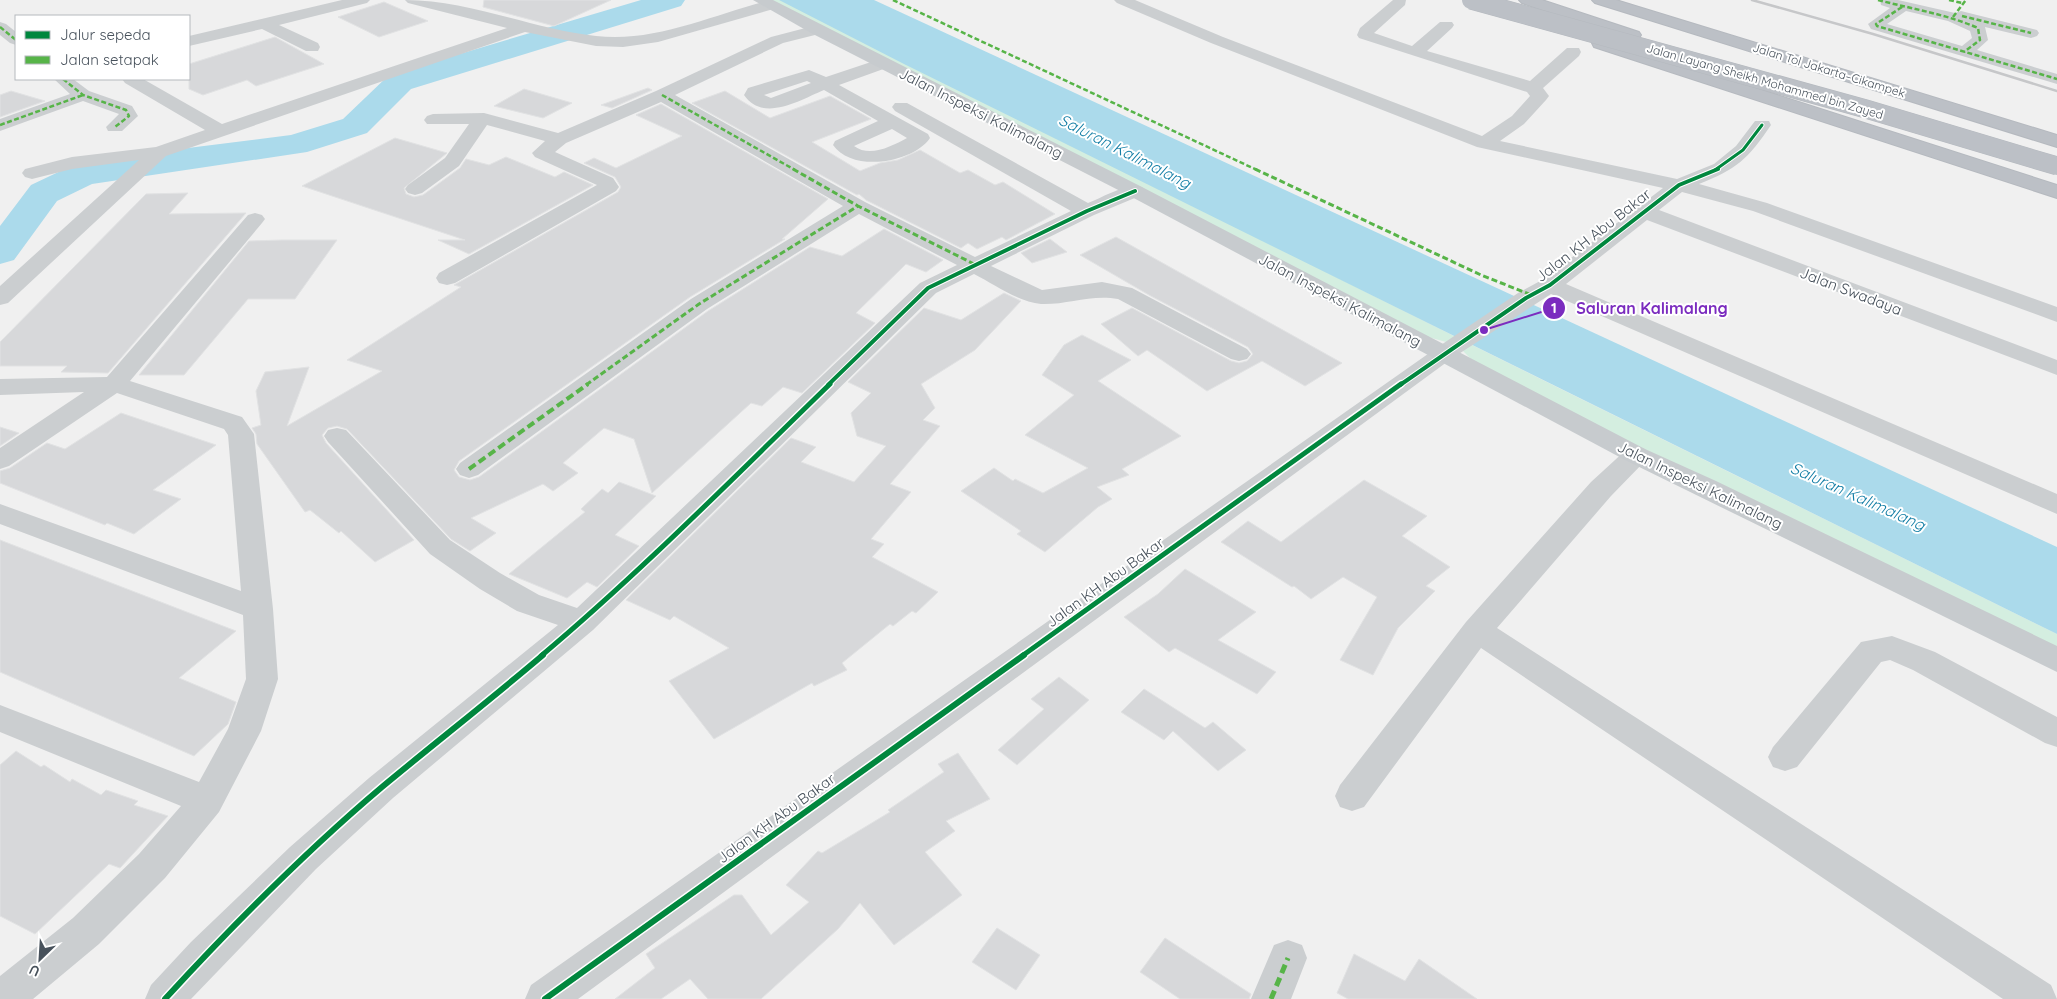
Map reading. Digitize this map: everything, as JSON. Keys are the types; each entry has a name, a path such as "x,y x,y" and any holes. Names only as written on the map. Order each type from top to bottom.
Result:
{"highway":[{"path":"1466,0 2057,192"},
{"name":"Jalan Layang Sheikh Mohammed bin Zayed","path":"1471,0 1866,109 2057,166"},
{"name":"Jalan Layang Sheikh Mohammed bin Zayed","path":"1510,0 2057,152"},
{"name":"Jalan Tol Jakarta–Cikampek","path":"1527,0 2057,174"},
{"name":"Jalan Tol Jakarta–Cikampek","path":"1600,0 2057,141"},
{"path":"1642,0 1735,30 1783,55"}],"main road":[{"name":"Jalan Inspeksi Kalimalang","path":"766,2 816,30 1135,191 1388,326"},
{"name":"Jalan Inspeksi Kalimalang","path":"1491,378 1636,455 1706,487 2057,660"}],"street":[{"path":"190,41 362,0"},
{"path":"413,0 524,27 596,41 623,42 652,39 736,14 766,2"},
{"path":"1122,0 1217,40 1484,143 1679,185 1760,207 2057,315"},
{"path":"1878,0 1902,7 1957,7 2031,33"},
{"path":"1400,2 1364,33 1371,39 1533,88 1540,96 1518,120 1484,143"},
{"path":"1902,7 1876,24 1877,26 2057,79"},
{"path":"1957,7 1978,28 1981,34 1980,40 1964,52"},
{"path":"736,14 806,56 835,80 894,122 921,138"},
{"path":"263,24 312,47"},
{"path":"1417,53 1420,47 1446,25"},
{"path":"0,27 15,39"},
{"path":"32,173 72,162 156,154 218,130 524,27"},
{"path":"447,278 609,187 606,182 542,154 559,139 662,95 777,40 816,30"},
{"path":"1533,88 1573,52"},
{"path":"835,80 883,63"},
{"path":"64,80 83,95 126,110 129,116 115,127"},
{"path":"133,80 218,130"},
{"path":"835,80 943,129 1088,211"},
{"path":"0,125 83,95"},
{"path":"662,95 858,206 1028,293 1041,297 1102,289 1124,293 1239,354"},
{"path":"433,120 462,117 505,121 559,139"},
{"path":"415,189 452,162 472,131 484,118"},
{"path":"894,122 853,138 842,145 859,156 870,158 943,129"},
{"name":"Jalan KH Abu Bakar","path":"544,999 1450,349 1526,298 1550,286 1679,185 1721,168 1743,150 1762,125"},
{"path":"0,298 156,154"},
{"path":"165,999 205,955 303,858 381,788 489,701 582,622 766,446 902,310 939,280 976,265 1088,211 1135,191"},
{"path":"468,469 699,304 858,206"},
{"name":"Jalan Swadaya","path":"1645,212 2057,368"},
{"path":"0,460 114,384 255,219"},
{"path":"1550,286 2057,505"},
{"path":"1388,326 1450,349 1491,378"},
{"path":"0,387 114,384 233,423 241,434 258,609 262,679 244,731 207,801 152,866 86,931 6,989"},
{"path":"337,436 440,546 490,581 528,603 582,622"},
{"path":"1352,796 1477,630 1601,489 1636,455"},
{"path":"0,514 258,609"},
{"path":"1477,630 2037,999"},
{"path":"1784,757 1872,651 1892,648 1924,661 2057,733"},
{"path":"0,718 207,801"},
{"path":"1271,999 1288,958"}],"green space":[{"path":"761,0 783,0 1464,341 2057,634 2057,660 1491,379 1457,345 1388,326"}],"water":[{"path":"779,0 874,0 2057,547 2057,634 904,64"}],"building":[{"path":"484,0 611,0 554,26 483,7"},
{"path":"384,2 428,21 379,37 338,17"},
{"path":"275,37 324,64 256,86 247,80 203,95 189,89 190,64"},
{"path":"648,88 652,90 612,108 601,105"},
{"path":"524,89 572,103 543,118 494,106"},
{"path":"11,91 45,101 0,117 0,95"},
{"path":"725,91 770,118 830,96 871,119 812,142 860,171 880,163 898,160 920,150 960,173 968,170 995,185 1003,182 1055,214 1006,240 1002,237 977,249 968,243 961,248 866,200 859,194 857,195 692,103"},
{"path":"661,104 828,199 782,239 785,239 690,297 459,461 454,470 459,477 470,480 479,477 708,311 810,247 842,256 884,229 943,260 926,272 906,264 856,313 875,323 802,393 783,387 762,406 751,403 652,493 634,439 604,428 563,463 578,473 553,491 543,484 471,518 496,533 470,551 451,539 347,429 337,426 328,428 322,435 326,443 414,540 375,562 341,531 339,533 310,510 305,512 257,444 256,434 252,428 261,425 256,391 265,372 309,367 287,426 382,371 347,360 461,287 454,285 618,192 621,187 615,177 584,163 594,158 616,168 682,136 636,115"},
{"path":"395,138 447,153 404,188 406,194 414,197 423,195 460,168 466,159 489,165 506,157 555,177 564,172 593,185 469,254 438,240 465,240 302,186"},
{"path":"188,193 169,214 246,213 108,373 61,372 67,366 0,366 0,342 146,194"},
{"path":"1116,237 1342,363 1305,386 1262,361 1207,391 1147,350 1138,356 1101,324 1132,308 1231,361 1239,363 1247,361 1253,354 1248,347 1149,295 1080,255"},
{"path":"1050,239 1067,252 1032,263 1021,253"},
{"path":"337,240 295,299 248,299 184,375 139,375 249,241"},
{"path":"1004,293 1021,301 975,350 921,384 935,408 923,420 940,426 890,484 911,492 871,539 884,544 872,557 938,592 916,613 912,611 893,626 890,624 842,663 847,670 814,686 812,683 714,739 669,681 729,648 674,616 670,620 626,600 791,438 816,447 801,462 854,482 886,446 857,436 851,413 871,393 848,382 924,308 961,320"},
{"path":"1082,335 1131,360 1098,381 1181,436 1122,469 1129,475 1097,487 1112,499 1098,507 1045,552 1017,534 1021,531 961,491 994,468 1013,481 1015,479 1043,493 1088,468 1025,435 1074,395 1042,375 1064,345"},
{"path":"121,413 216,445 153,490 181,499 134,534 107,523 105,525 0,483 0,471 10,468 47,443 65,449"},
{"path":"0,427 19,433 0,446"},
{"path":"1364,480 1427,516 1402,536 1450,567 1426,586 1435,591 1398,628 1373,675 1340,660 1377,597 1343,577 1311,599 1294,586 1292,587 1221,542 1248,521 1281,542"},
{"path":"619,482 656,496 615,535 639,546 597,587 587,582 567,598 509,574 585,512 581,509 602,489 608,493"},
{"path":"0,540 236,631 179,678 236,702 228,724 194,756 0,672"},
{"path":"1185,569 1256,612 1218,640 1276,672 1257,694 1175,648 1169,652 1124,617 1158,594"},
{"path":"1059,677 1089,700 1017,765 998,750 1044,709 1031,699"},
{"path":"1144,689 1205,728 1213,722 1246,750 1218,771 1173,731 1164,740 1121,712"},
{"path":"16,751 41,767 44,765 70,782 72,779 101,795 106,790 138,801 134,805 168,816 120,868 109,864 35,934 0,916 0,765"},
{"path":"958,753 990,799 946,821 955,831 925,852 962,895 894,945 860,903 838,929 761,999 708,999 690,979 661,999 615,999 655,968 646,954 734,895 742,895 771,935 809,902 786,885 818,851 822,853 890,812 888,810 944,772 938,764"},
{"path":"997,928 1040,955 1016,990 972,962"},
{"path":"1165,938 1251,994 1249,999 1180,999 1140,972"},
{"path":"1354,954 1405,981 1419,959 1477,999 1348,999 1337,993"}],"waterway":[{"path":"0,252 44,193 82,175 124,167 295,145 355,126 400,82 671,0"}],"railway":[{"path":"1752,0 1873,34 2057,91"}],"marked path":[{"path":"893,0 1481,275 1534,296"},
{"path":"1878,0 1934,15 1953,17 1978,28 1980,40 1964,52"},
{"path":"1949,0 1962,3"},
{"path":"1953,17 1966,0"},
{"path":"1902,7 1876,24 1877,26 2057,79"},
{"path":"1962,16 2031,33"},
{"path":"0,27 15,39"},
{"path":"64,80 83,95 126,110 129,116 115,127"},
{"path":"0,125 83,95"},
{"path":"662,95 858,206"},
{"path":"469,469 699,304 858,206 976,265"},
{"path":"1271,999 1288,958"}],"cycle path":[{"path":"545,999 1443,354 1526,298 1550,285 1679,185 1721,168 1743,150 1762,125"},
{"path":"165,999 205,955 303,858 381,788 489,701 582,622 664,545 928,288 1087,211 1135,191"}],"place":[{"name":"Saluran Kalimalang","path":"1484,330"}]}
